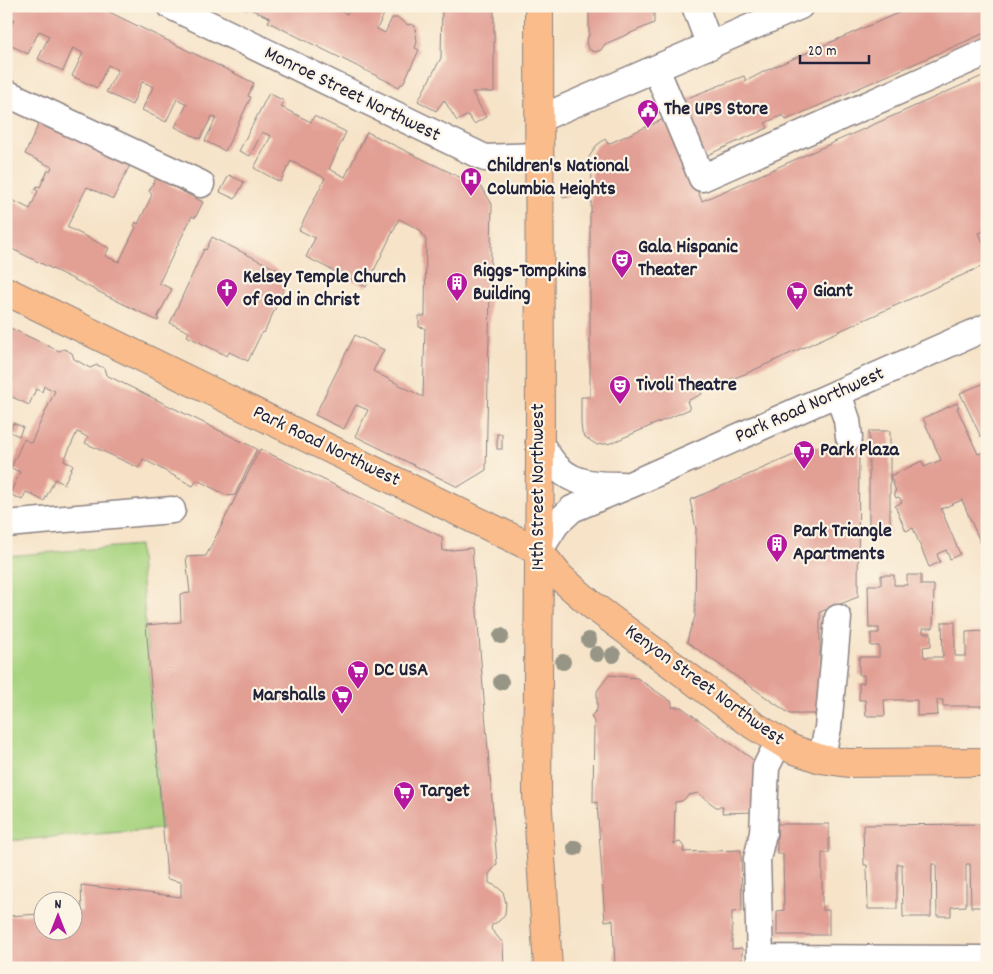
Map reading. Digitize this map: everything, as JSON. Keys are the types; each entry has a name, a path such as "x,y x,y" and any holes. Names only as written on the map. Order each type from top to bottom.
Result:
{"main road":[{"name":"14th Street Northwest","path":"539,6 540,551 536,724 537,794 548,968"},
{"name":"Park Road Northwest","path":"6,291 540,551"},
{"name":"Kenyon Street Northwest","path":"540,551 560,577 592,605 753,725 792,750 821,759 848,763 987,762"}],"street":[{"name":"Monroe Street Northwest","path":"171,6 484,158 540,156"},
{"path":"694,6 710,46"},
{"path":"540,119 800,6"},
{"path":"656,69 702,178 987,52"},
{"path":"6,93 201,184"},
{"name":"Park Road Northwest","path":"540,551 556,524 572,509 987,327"},
{"path":"838,393 847,420 850,437"},
{"name":"Park Road Northwest","path":"540,442 558,468 577,480 599,485 632,484"},
{"path":"6,524 172,510"},
{"path":"821,759 828,728 838,618"},
{"path":"779,741 766,767 763,833 757,859 760,958 817,963 987,959"}],"green space":[{"path":"139,545 162,829 6,841 6,556"}],"building":[{"path":"6,6 97,6 254,83 248,96 251,97 225,151 205,141 216,118 212,116 200,139 175,127 187,104 177,99 166,122 142,110 153,87 148,84 142,82 132,105 106,92 118,70 108,65 97,88 72,76 83,53 73,48 63,71 38,59 49,36 44,33 39,31 28,54 6,43 6,36 14,19 6,15"},
{"path":"238,6 342,6 340,11 347,14 351,6 374,7 384,14 377,29 385,33 392,18 398,18 408,25 415,26 417,42 415,48 419,50 403,84 399,87 268,22 270,18 248,8 247,10"},
{"path":"442,6 494,6 494,92 472,92 486,117 474,124 468,115 457,121 444,100 436,111 418,101 441,58"},
{"path":"589,6 654,6 654,23 605,44 601,50 595,52 590,50 586,43 589,34"},
{"path":"914,6 987,6 987,32 786,120 783,115 765,123 768,128 703,157 682,100 744,76 746,81"},
{"path":"987,74 987,230 979,233 987,252 987,264 745,374 703,390 699,389 702,394 687,401 690,409 611,443 597,445 585,437 582,433 581,423 581,397 590,397 590,213 592,167 587,167 588,159 596,146 605,139 608,144 666,118 702,201"},
{"name":"Riggs-Tompkins Building","path":"269,93 284,101 281,107 311,122 314,116 346,132 329,169 345,177 367,132 482,188 492,204 486,470 458,487 355,436 368,410 356,405 344,429 315,415 355,335 384,350 373,371 423,397 425,328 419,327 419,316 425,316 426,240 420,230 399,219 366,287 306,257 315,238 299,230 325,178 291,161 280,182 254,168 271,136 262,132 250,156 239,151"},
{"path":"40,121 130,165 113,199 87,187 67,227 109,248 105,256 119,262 136,227 134,226 136,222 138,224 152,195 149,191 156,178 203,202 195,218 192,216 159,283 172,289 157,318 159,319 158,321 6,246 6,197 30,209 38,191 35,189 37,186 40,187 48,170 50,171 52,167 25,154"},
{"path":"229,175 244,182 235,199 220,192"},
{"path":"562,183 568,183 568,197 563,198"},
{"name":"Kelsey Temple Church of God in Christ","path":"212,237 290,276 264,333 262,332 248,361 229,352 227,356 187,336 189,332 170,323 204,249 206,250"},
{"path":"6,326 59,351 64,349 72,353 74,359 90,368 97,365 104,368 106,375 257,449 235,495 228,496 197,480 193,486 143,459 139,468 85,443 88,437 77,432 64,461 73,465 64,484 55,479 44,501 26,492 22,500 10,494 20,472 11,468 24,439 31,443 55,391 44,386 42,392 36,389 29,405 6,394 13,377 6,374"},
{"path":"987,382 987,443 984,436 981,437 960,393"},
{"path":"957,403 959,407 957,408 978,454 984,452 987,458 987,541 981,544 962,500 941,509 960,554 950,559 946,550 937,554 940,562 929,567 913,528 906,531 895,506 902,502 899,497 896,498 894,492 896,491 890,476 922,461 924,467 941,460 923,418"},
{"path":"13,423 23,427 19,436 10,432"},
{"path":"869,431 890,431 890,534 869,534"},
{"path":"497,434 502,434 502,449 497,449"},
{"name":"Park Triangle Apartments","path":"812,447 859,448 858,597 820,612 820,714 790,714 687,642 695,617 696,529 690,500"},
{"name":"DC USA","path":"260,449 442,537 443,551 472,548 497,864 489,874 489,883 503,892 506,903 505,914 492,925 491,929 503,943 504,968 6,968 6,916 32,915 32,942 82,942 81,885 181,897 181,882 167,879 146,625 181,622 180,594 190,593 186,557 206,556"},
{"path":"881,575 894,575 894,585 907,585 907,575 921,575 921,585 934,585 933,628 923,628 923,633 931,633 931,646 923,647 924,657 943,657 942,622 955,622 955,656 966,656 966,632 987,631 987,706 943,706 943,700 937,700 938,715 917,716 917,700 884,700 885,716 866,716 865,700 859,700 859,683 864,683 864,675 859,675 859,657 879,657 879,646 871,646 871,633 879,633 879,628 869,628 868,585 881,585"},
{"path":"609,675 637,678 672,702 672,707 681,707 759,764 753,812 722,813 723,807 716,807 698,793 689,795 682,801 675,802 674,844 680,842 684,847 683,852 741,850 742,911 732,912 732,949 742,948 742,968 615,968 613,920 605,921 597,802 593,803 594,722 591,716 597,710 597,691"},
{"path":"777,824 829,824 829,853 822,853 822,910 829,910 829,935 777,935 777,911 784,910 783,854 777,854"},
{"path":"987,824 987,907 971,907 970,864 966,864 966,906 951,907 951,916 937,916 936,864 932,864 931,917 903,917 902,864 897,864 897,909 868,909 867,865 864,865 863,825"}],"place":[{"name":"The UPS Store","path":"648,129"},
{"name":"Children's National Columbia Heights","path":"471,197"},
{"name":"Gala Hispanic Theater","path":"622,279"},
{"name":"Riggs-Tompkins Building","path":"457,302"},
{"name":"Kelsey Temple Church of God in Christ","path":"227,308"},
{"name":"Giant","path":"797,311"},
{"name":"Tivoli Theatre","path":"620,405"},
{"name":"Park Plaza","path":"804,470"},
{"name":"Park Triangle Apartments","path":"777,563"},
{"name":"DC USA","path":"358,690"},
{"name":"Marshalls","path":"342,715"},
{"name":"Target","path":"404,811"}]}
